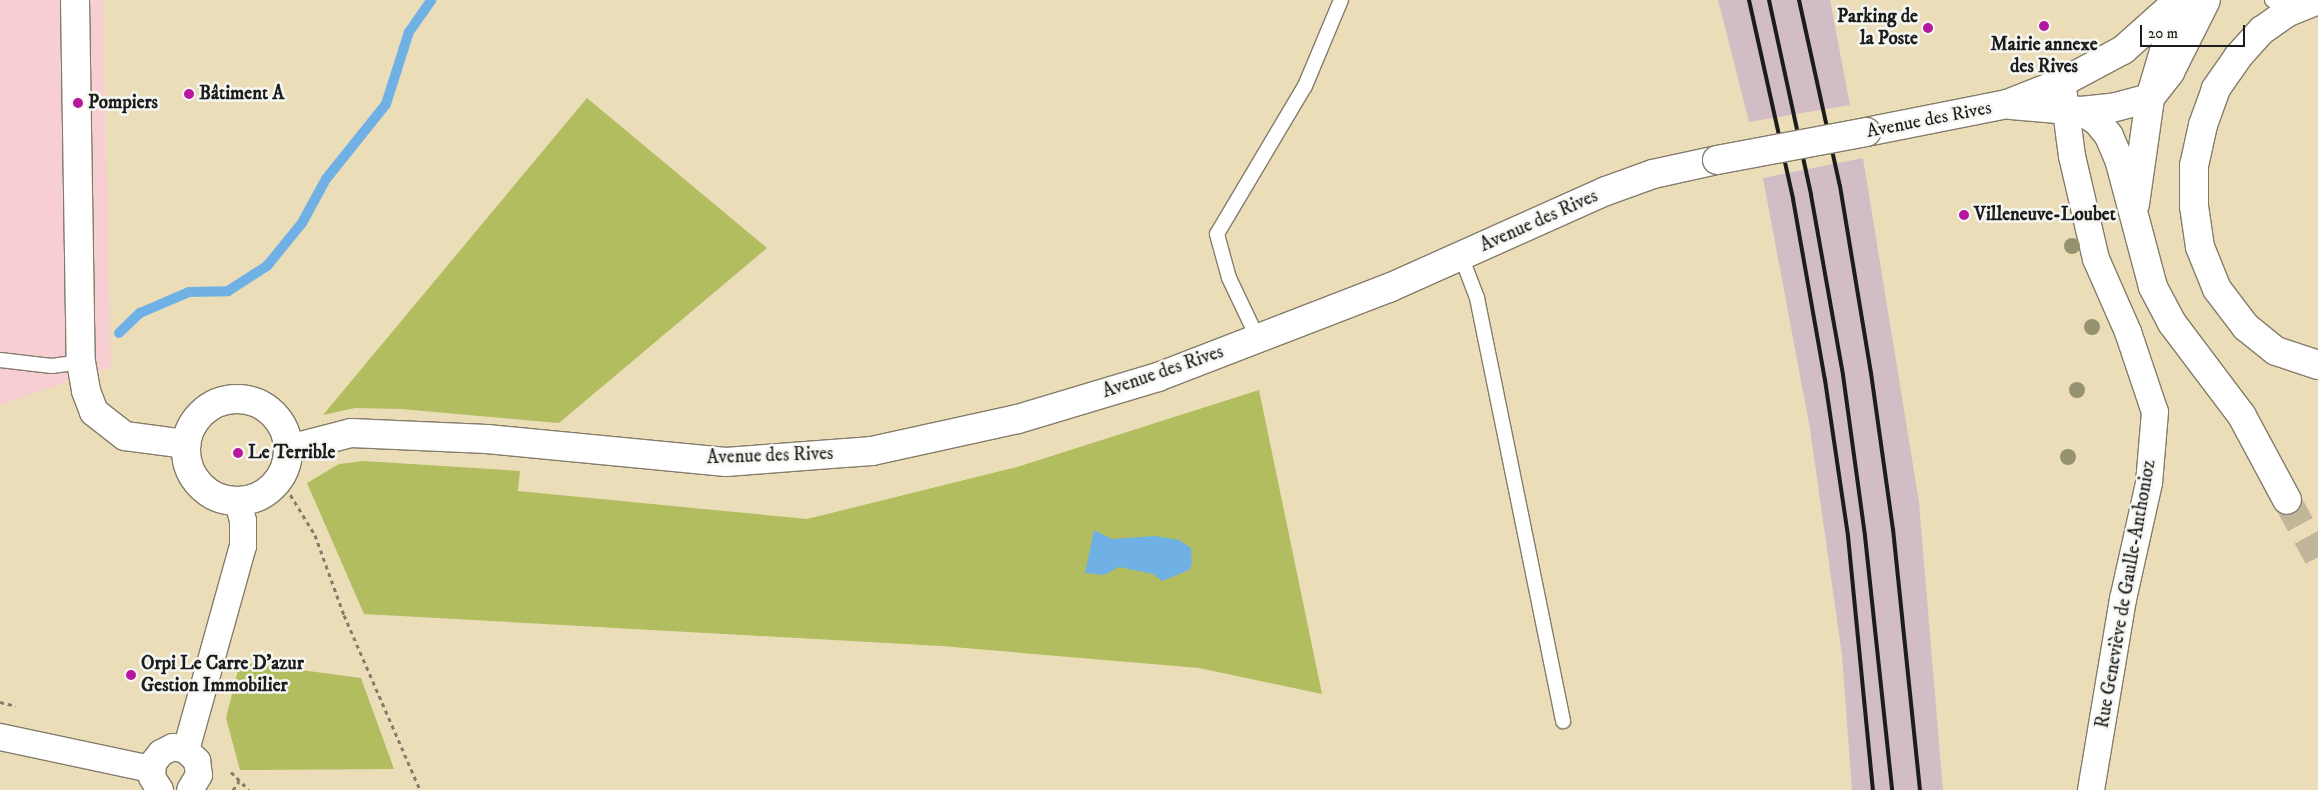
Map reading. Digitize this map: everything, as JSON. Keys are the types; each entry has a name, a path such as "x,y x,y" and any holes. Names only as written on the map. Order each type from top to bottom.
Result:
{"main road":[{"path":"75,0 81,362 86,391 94,412 110,427 125,436 186,444"},
{"path":"2134,210 2150,98 2179,0"},
{"name":"Avenue des Rives","path":"289,449 351,433 487,439 726,462 872,451 1036,413 1158,377 1258,339 1461,256 1606,191 1653,174 2007,104 2063,82 2122,50 2179,0"},
{"path":"2150,98 2170,72 2206,0"},
{"path":"2318,0 2280,6 2238,57 2216,89 2203,125 2194,166 2194,206 2200,247 2218,289 2246,327 2276,351 2318,365"},
{"name":"Avenue des Rives","path":"2007,104 2073,111 2112,108 2150,98"},
{"path":"2073,111 2097,121 2109,136 2134,210 2140,250 2153,287 2172,323 2242,416 2287,500"},
{"path":"242,399 271,411 280,422 289,449 280,477 269,490 254,498 238,500 224,499 201,486 188,465 186,444 190,429 199,416 226,400 242,399"}],"street":[{"name":"Rue Geneviève de Gaulle-Anthonioz","path":"2063,82 2073,111 2096,258 2128,332 2155,412 2149,483 2123,599 2090,790"},
{"path":"186,750 243,546 243,521 238,500"},
{"path":"0,737 156,780 156,757 167,749 186,750"},
{"path":"186,750 199,768 197,783 193,789"}],"lane":[{"path":"1258,339 1229,278 1217,234 1305,86 1341,0"},
{"path":"1461,256 1477,298 1562,721"},
{"path":"0,360 52,366 81,362"}],"path":[{"path":"280,477 315,535 344,615 420,790"},
{"path":"234,790 238,781"}],"shaded area":[{"path":"0,0 103,0 111,367 0,405"},
{"path":"1718,0 1830,0 1850,105 1749,122"},
{"path":"1863,158 1919,502 1943,790 1852,790 1842,655 1810,429 1763,178"}],"green space":[{"path":"587,98 767,248 559,423 401,409 355,408 323,415"},
{"path":"1259,390 1322,694 1199,668 941,646 364,614 307,483 339,464 364,461 520,471 518,491 807,519 1017,467"},
{"path":"240,662 361,678 394,769 240,770 226,718"}],"water":[{"path":"1094,530 1112,539 1155,536 1179,540 1191,548 1192,564 1189,570 1162,581 1153,574 1119,567 1104,575 1085,573"}],"waterway":[{"path":"119,333 140,313 189,292 228,291 267,266 302,223 326,179 386,104 409,32 431,0"}],"tunnel":[{"path":"2287,500 2318,557"}],"railway":[{"path":"1749,0 1793,199 1825,380 1848,536 1873,790"},
{"path":"1769,0 1811,195 1843,375 1865,536 1892,790"},
{"path":"1799,0 1840,186 1871,373 1893,529 1920,790"}],"place":[{"name":"Mairie annexe des Rives","path":"2044,26"},
{"name":"Parking de la Poste","path":"1928,28"},
{"name":"Bâtiment A","path":"189,94"},
{"name":"Pompiers","path":"78,103"},
{"name":"Villeneuve-Loubet","path":"1964,215"},
{"name":"Le Terrible","path":"238,453"},
{"name":"Orpi Le Carre D'azur Gestion Immobilier","path":"131,675"}]}
